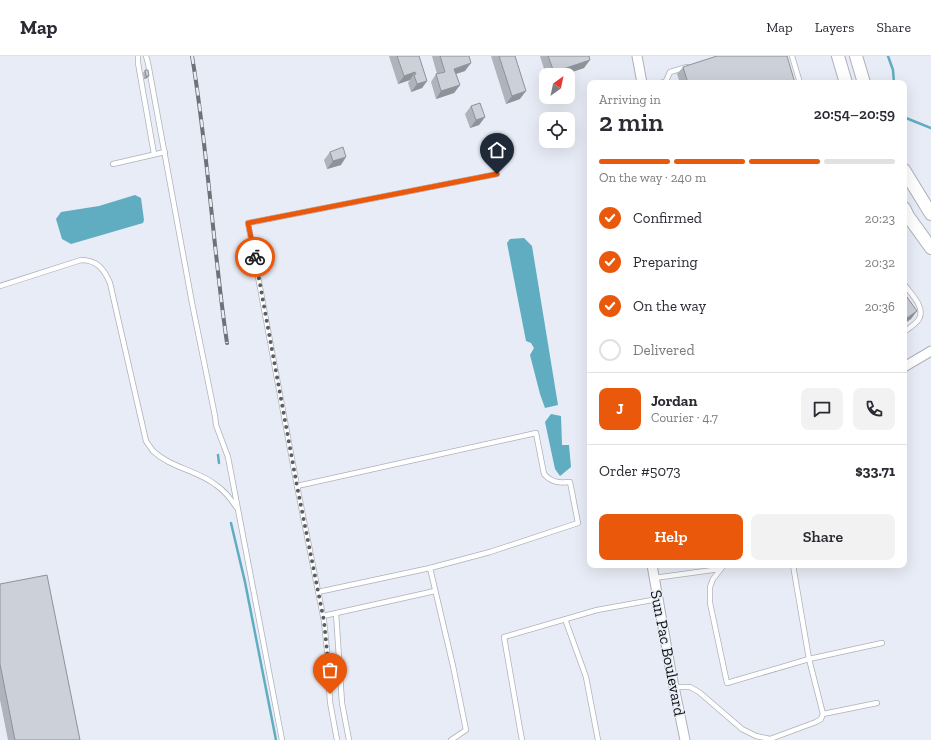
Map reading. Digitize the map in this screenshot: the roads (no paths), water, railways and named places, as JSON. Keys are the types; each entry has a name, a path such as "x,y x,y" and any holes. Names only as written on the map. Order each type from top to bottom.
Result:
{"main road":[{"path":"838,56 845,80"},
{"path":"856,56 863,80"},
{"path":"907,175 931,214"},
{"path":"907,214 931,248"}],"street":[{"path":"637,56 641,80"},
{"path":"907,364 931,351"},
{"name":"Sun Pac Boulevard","path":"652,568 685,740"}],"lane":[{"path":"138,56 154,154"},
{"path":"146,56 216,425 228,457 282,740"},
{"path":"792,56 799,80"},
{"path":"667,80 670,72 693,65"},
{"path":"113,164 165,152"},
{"path":"337,740 330,702 323,616 248,223 497,174"},
{"path":"0,286 81,260 88,260 97,263 106,274 110,283 146,441 153,451 162,458 216,484 229,496 239,511"},
{"path":"907,288 920,307 921,313 919,319 907,330"},
{"path":"297,486 536,434 544,474 554,482 570,482 578,523 490,552 430,568 318,592"},
{"path":"430,568 466,730 451,740"},
{"path":"654,578 716,568"},
{"path":"721,568 710,586 710,603 726,682 809,659 882,643"},
{"path":"674,687 690,687 699,692 742,729 756,736 770,739 816,722 820,719 823,714 809,659 793,568"},
{"path":"323,616 435,592"},
{"path":"522,740 504,637 597,610 658,599"},
{"path":"336,613 342,703 349,740"},
{"path":"566,619 586,677 598,740"},
{"path":"823,714 877,703"}],"water":[{"path":"135,195 141,198 144,220 143,223 71,244 62,239 56,219 61,212 99,206"},
{"path":"524,238 532,246 558,405 545,408 530,355 534,348 531,343 526,341 507,243 510,239"},
{"path":"551,414 561,416 562,445 569,445 571,467 560,476 555,469 545,422"}],"waterway":[{"path":"888,56 893,70 894,80"},
{"path":"907,118 931,128"},
{"path":"218,455 219,463"},
{"path":"231,523 245,582 276,740"}],"railway":[{"path":"192,56 198,92 227,343"}]}
